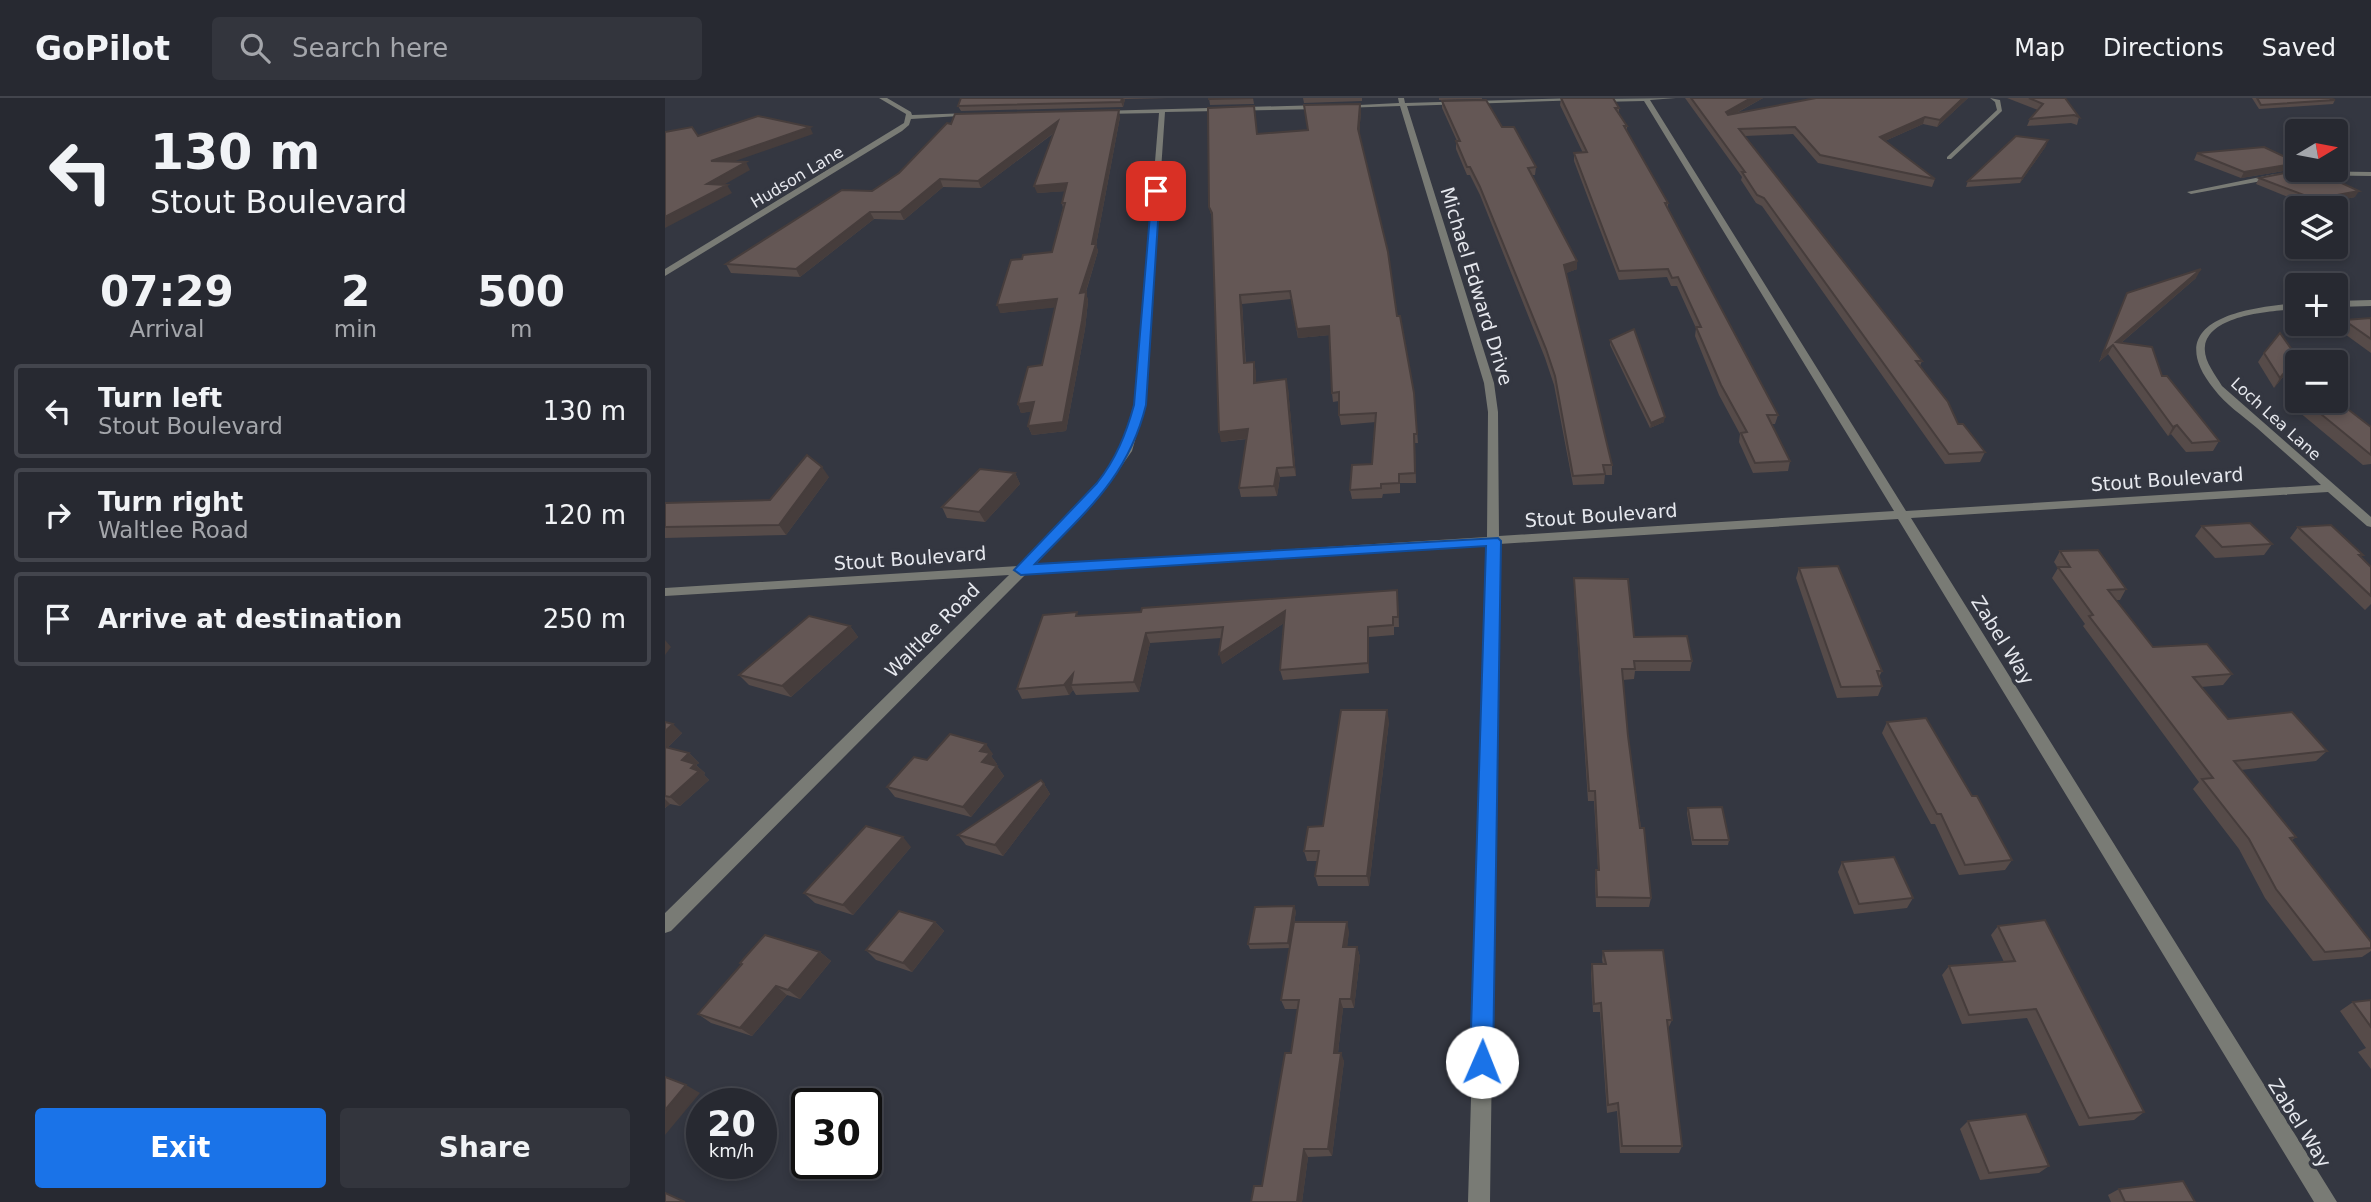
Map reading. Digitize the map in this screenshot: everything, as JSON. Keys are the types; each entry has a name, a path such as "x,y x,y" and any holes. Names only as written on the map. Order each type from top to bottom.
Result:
{"street":[{"path":"882,98 909,113 909,117 987,115"},
{"path":"1094,112 1401,101 1674,98"},
{"path":"1993,98 2004,98"},
{"path":"1949,158 2000,110 1998,101 1993,98"},
{"name":"Zabel Way","path":"1646,99 2326,1202"},
{"name":"Michael Edward Drive","path":"1401,101 1489,383 1493,412 1493,541 1479,1202"},
{"name":"Waltlee Road","path":"665,925 1021,570 1102,486 1115,468 1132,435 1140,405 1162,110"},
{"name":"Hudson Lane","path":"665,273 890,136 907,124 909,117"},
{"path":"2190,192 2285,174"},
{"path":"2349,174 2371,174"},
{"path":"2348,304 2371,303"},
{"name":"Loch Lea Lane","path":"2285,307 2252,311 2218,323 2203,336 2199,351 2200,361 2218,388 2371,523"},
{"name":"Stout Boulevard","path":"665,592 2330,488"}],"building":[{"path":"961,98 1122,98 1121,102 958,106"},
{"path":"1561,98 1613,98 1619,108 1615,108 1627,126 1624,126 1668,203 1665,203 1778,415 1767,415 1790,461 1755,463 1741,433 1747,432 1721,385 1696,327 1701,327 1678,277 1672,278 1668,269 1619,271 1574,153 1587,152"},
{"path":"1691,98 1751,98 1726,112 1728,115 1816,98 1963,98 1940,120 1925,117 1880,137 1935,179 1820,155 1795,127 1739,129 1922,361 1916,361 1948,402 1958,424 1963,424 1985,452 1949,454 1764,198 1757,195 1742,172 1745,172"},
{"path":"2029,98 2065,98 2079,117 2074,115 2030,119 2043,104"},
{"path":"2257,98 2329,98 2335,100 2261,105"},
{"path":"1486,100 1502,127 1514,127 1536,167 1528,168 1577,261 1564,265 1612,465 1603,465 1605,474 1573,476 1555,376 1546,349 1480,187 1470,167 1467,167 1456,141 1460,141 1442,101"},
{"path":"1360,104 1358,129 1388,252 1397,316 1400,316 1414,393 1417,434 1414,434 1415,473 1399,474 1399,483 1381,484 1381,488 1350,490 1352,465 1372,464 1376,413 1339,415 1339,392 1332,393 1329,326 1297,329 1290,291 1240,295 1244,363 1254,362 1254,383 1286,379 1294,467 1277,468 1274,486 1239,488 1248,429 1219,432 1212,213 1209,207 1208,108 1254,106 1257,134 1308,130 1304,105"},
{"path":"1119,110 1092,244 1096,244 1080,293 1086,292 1063,422 1028,426 1034,402 1018,404 1028,367 1042,365 1057,299 997,305 1011,260 1022,259 1023,255 1052,252 1065,203 1062,203 1067,183 1034,186 1058,121 978,181 940,179 900,212 870,212 796,269 726,264 842,190 872,191 899,173 947,123 951,124 955,114"},
{"path":"758,116 810,127 711,161 746,162 707,184 727,185 665,217 665,132 692,127 698,136"},
{"path":"2016,136 2048,140 2022,178 1968,181"},
{"path":"2264,147 2285,157 2285,165 2244,172 2197,153"},
{"path":"2285,173 2285,182 2340,182 2359,191 2332,196 2306,196 2259,178"},
{"path":"2201,269 2116,342 2152,347 2162,376 2167,376 2219,441 2192,443 2177,425 2173,427 2113,345 2103,353 2127,293"},
{"path":"2371,318 2371,339 2348,323 2348,320"},
{"path":"1634,329 1665,417 1651,423 1610,340"},
{"path":"2280,333 2292,350 2285,350 2285,372 2280,378 2264,353"},
{"path":"2348,409 2371,427 2371,455 2320,413 2348,413"},
{"path":"807,455 822,467 779,525 665,527 665,503 770,500"},
{"path":"980,469 1015,473 979,512 942,507"},
{"path":"2250,523 2272,544 2222,547 2202,526"},
{"path":"2331,525 2363,555 2359,555 2371,567 2371,596 2298,527"},
{"path":"2098,550 2126,589 2108,590 2153,647 2207,644 2232,674 2193,677 2228,719 2292,712 2327,751 2234,761 2296,837 2290,838 2371,942 2371,948 2325,952 2276,889 2249,839 2202,779 2213,778 2089,616 2093,615 2058,567 2070,567 2060,551"},
{"path":"1838,566 1882,671 1877,671 1882,686 1841,687 1799,568"},
{"path":"1574,578 1628,579 1634,637 1687,636 1692,661 1634,661 1635,669 1622,669 1628,736 1640,828 1644,828 1651,898 1597,897 1596,870 1599,870 1595,791 1589,791"},
{"path":"1397,590 1398,617 1393,617 1393,625 1368,627 1368,663 1280,670 1285,611 1219,654 1223,627 1146,633 1134,682 1071,685 1073,674 1064,685 1017,689 1043,615 1141,612 1142,608"},
{"path":"809,616 850,626 782,686 739,675"},
{"path":"1341,710 1387,710 1367,876 1315,876 1319,851 1304,851 1308,827 1323,826"},
{"path":"1926,718 1972,796 1977,796 2012,860 1965,865 1941,814 1937,814 1887,722"},
{"path":"665,722 673,724 665,731"},
{"path":"950,734 986,744 980,751 990,753 982,762 997,766 963,807 887,787 914,757 927,760"},
{"path":"665,747 689,753 682,760 695,764 691,768 699,771 670,797 665,796"},
{"path":"1041,780 1044,784 995,845 958,835"},
{"path":"1722,807 1729,840 1693,840 1688,808"},
{"path":"866,826 903,837 843,905 804,893"},
{"path":"1894,857 1913,898 1859,904 1842,862"},
{"path":"1294,906 1288,943 1248,944 1255,907"},
{"path":"899,911 935,922 903,963 866,950"},
{"path":"2045,920 2144,1112 2089,1118 2036,1009 1969,1015 1949,966 2015,961 1998,926"},
{"path":"1294,922 1347,922 1343,947 1357,947 1351,999 1340,999 1334,1053 1341,1053 1328,1149 1304,1149 1297,1202 1251,1202 1254,1186 1262,1186 1285,1053 1291,1053 1299,1000 1281,1000"},
{"path":"765,935 820,952 788,990 776,986 740,1028 698,1014 742,964 740,963"},
{"path":"1663,950 1672,1020 1667,1020 1682,1146 1622,1146 1618,1103 1608,1105 1601,1003 1594,1004 1592,964 1606,964 1603,951"},
{"path":"2371,1000 2371,1027 2353,1002"},
{"path":"665,1077 686,1085 665,1110"},
{"path":"2026,1114 2049,1166 1989,1173 1968,1121"},
{"path":"2183,1181 2195,1202 2125,1202 2119,1189"},
{"path":"665,1193 685,1202 665,1202"}],"route":[{"path":"1156,191 1140,405 1132,435 1126,451 1102,486 1021,570 1493,541 1482,1062"}]}
